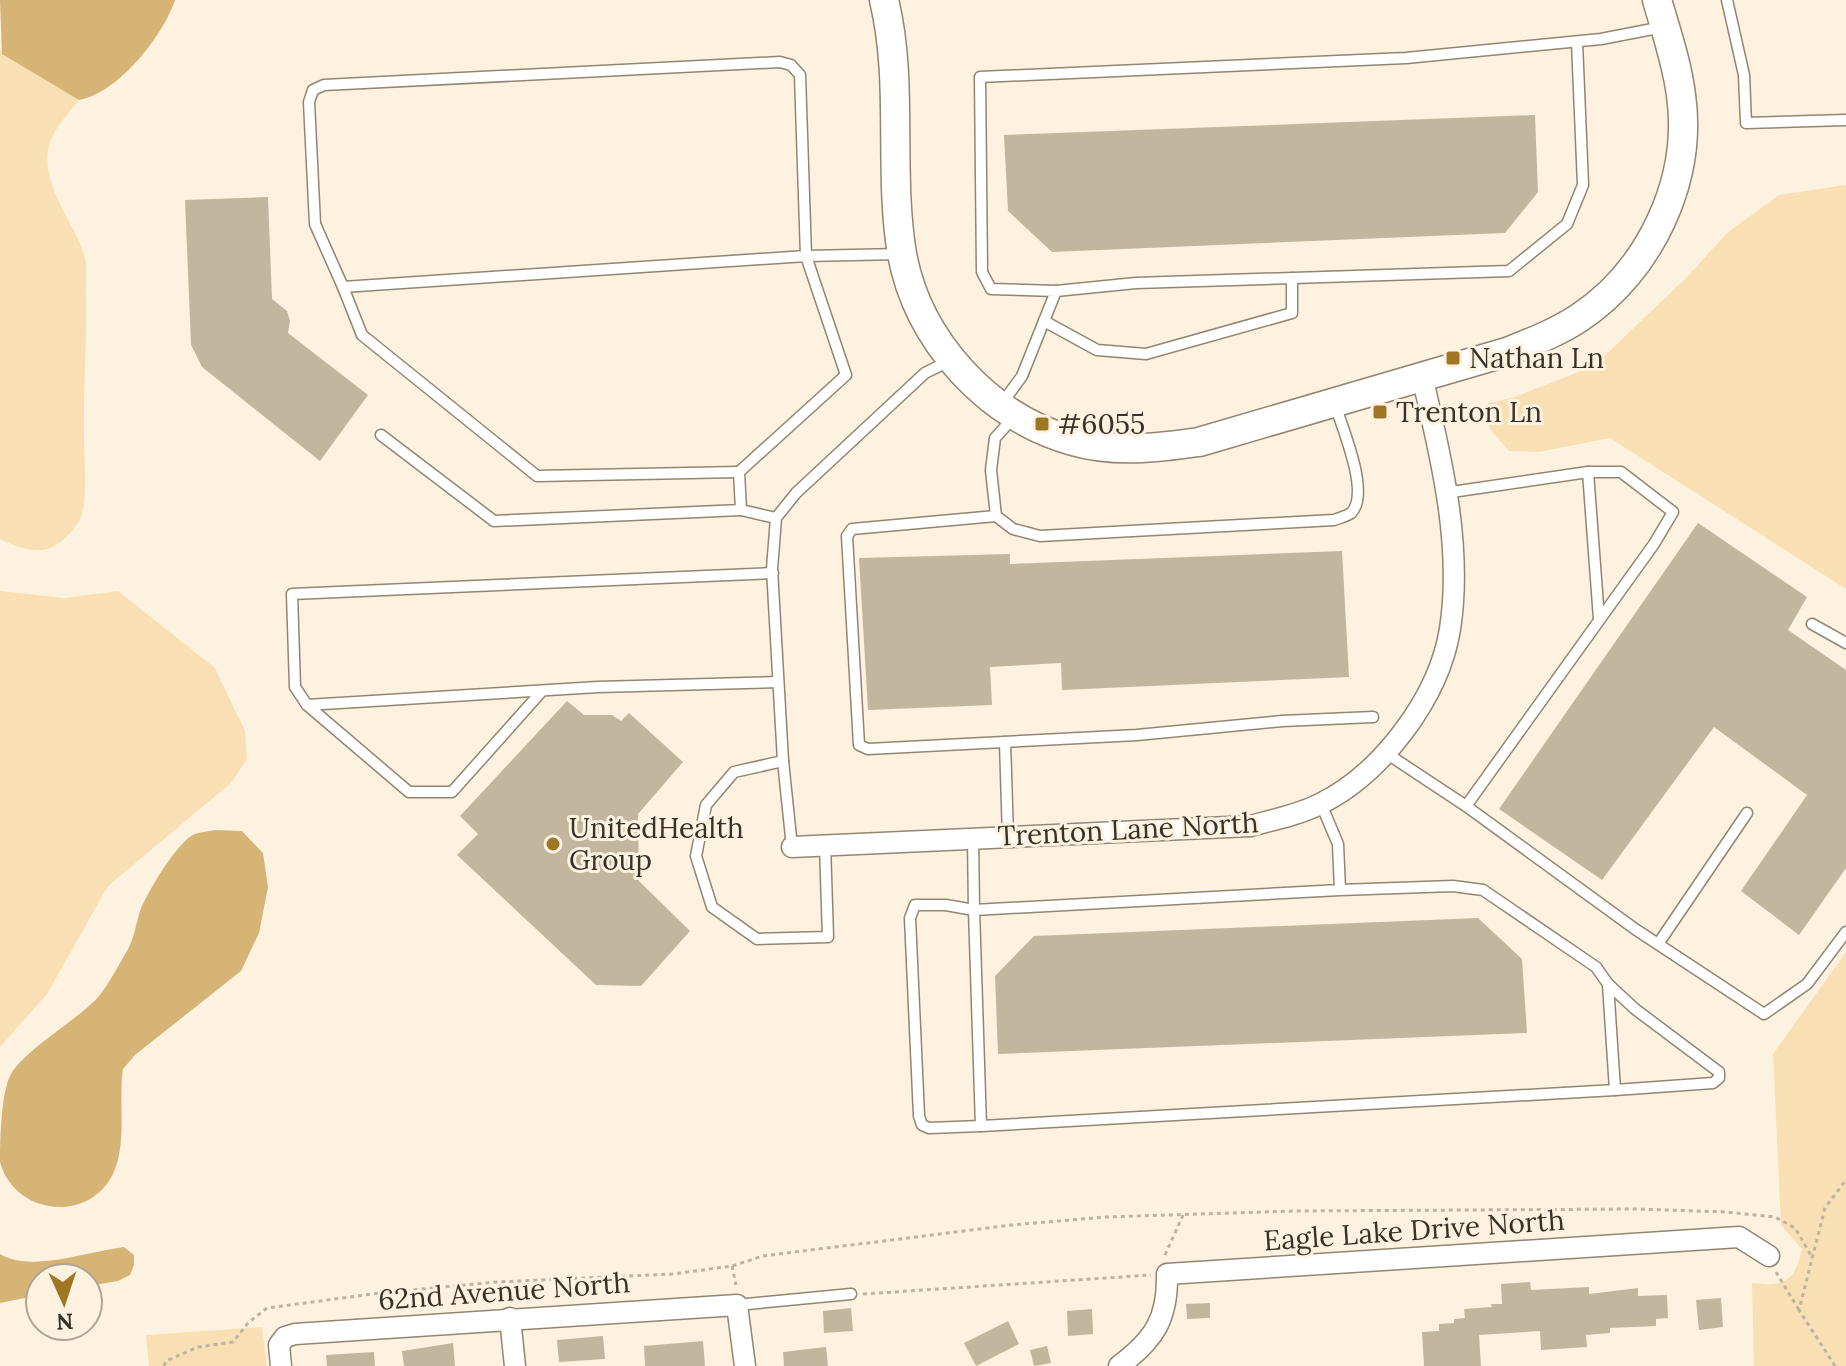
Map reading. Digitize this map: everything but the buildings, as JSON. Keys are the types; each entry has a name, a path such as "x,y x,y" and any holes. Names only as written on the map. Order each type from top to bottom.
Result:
{"street":[{"path":"884,0 892,56 902,254 920,310 951,360 968,379 1008,411 1040,430 1075,442 1117,448 1156,448 1199,442 1507,352 1545,337 1580,317 1612,292 1638,262 1661,223 1674,184 1682,143 1682,98 1661,13"},
{"name":"Trenton Lane North","path":"792,847 1250,826 1321,804 1362,776 1386,753 1421,707 1438,671 1450,631 1453,572 1451,531 1422,376"},
{"name":"Eagle Lake Drive North","path":"1167,1274 1739,1237 1769,1256"},
{"path":"1119,1366 1142,1348 1155,1330 1165,1310 1167,1274"},
{"path":"737,1305 745,1366"},
{"name":"62nd Avenue North","path":"280,1356 285,1337 295,1334 737,1305"},
{"path":"510,1318 515,1366"}],"lane":[{"path":"1727,0 1744,75 1746,123 1846,120"},
{"path":"1577,42 1583,185 1567,224 1509,271 1136,283 1056,291 991,289 982,272 980,77 1406,58 1577,42 1661,13"},
{"path":"780,62 791,65 800,75 806,256 846,375 739,472 537,476 362,335 343,287 315,224 309,102 313,90 324,85 780,62"},
{"path":"343,287 806,256 902,254"},
{"path":"1044,321 1097,350 1146,354 1292,313 1292,278"},
{"path":"996,516 991,470 995,438 1056,291"},
{"path":"792,847 778,682 773,573 776,518 796,493 925,373 951,360"},
{"path":"1334,402 1360,498 1351,513 1334,520 1040,536 1013,529 996,516 852,529 847,536 859,745 868,749 1137,735 1282,721 1373,717"},
{"path":"381,435 494,521 741,510 776,518"},
{"path":"739,472 741,510"},
{"path":"1445,493 1588,472 1621,472 1673,512 1654,544 1466,806"},
{"path":"1588,472 1599,619"},
{"path":"542,691 452,792 409,792 307,705 295,687 292,594 773,573"},
{"path":"1812,624 1846,643"},
{"path":"307,705 542,691 778,682"},
{"path":"1005,742 1008,837"},
{"path":"1386,753 1466,806 1658,944 1764,1014 1807,984 1846,932"},
{"path":"783,761 734,772 706,805 696,856 712,907 757,939 828,937 825,845"},
{"path":"1321,804 1338,844 1340,890"},
{"path":"1658,944 1747,813"},
{"path":"973,838 981,1126"},
{"path":"1453,886 1483,890 1596,967 1608,984 1635,1009 1719,1072 1719,1078 1713,1083 1615,1090 981,1126 929,1128 922,1125 919,1116 910,918 915,905 946,905 974,910 1340,890 1453,886"},
{"path":"1608,984 1615,1090"},
{"path":"737,1305 851,1294"}],"path":[{"path":"1799,1310 1825,1208 1846,1180"},
{"path":"164,1366 166,1361 198,1347 233,1342 248,1323 267,1308 497,1282 673,1274 732,1266 763,1256 1012,1225 1105,1217 1296,1211 1726,1212 1775,1217 1787,1222 1805,1242 1812,1257"},
{"path":"851,1294 1167,1274 1165,1251 1183,1215"},
{"path":"1769,1256 1781,1282 1835,1366"}],"shaded area":[{"path":"0,0 175,0 160,30 137,61 109,86 79,100 2,54"},
{"path":"0,50 79,100 52,137 48,165 54,191 79,241 86,264 85,494 78,523 61,542 44,550 24,548 0,539"},
{"path":"1846,185 1846,589 1610,438 1539,452 1509,451 1489,428 1488,403 1512,398 1594,366 1688,276 1727,233 1779,195"},
{"path":"0,591 64,598 118,591 215,668 245,731 247,759 231,783 108,886 47,994 0,1047"},
{"path":"214,830 242,831 263,853 268,887 259,933 241,971 135,1055 123,1069 120,1151 112,1176 100,1191 86,1201 69,1206 35,1202 20,1193 8,1180 0,1162 3,1108 9,1078 36,1047 98,997 127,951 140,911 170,860 191,836"},
{"path":"1846,952 1846,1366 1754,1366 1752,1283 1773,1284 1786,1280 1795,1269 1802,1249 1781,1225 1773,1054"},
{"path":"124,1247 134,1255 134,1265 130,1275 104,1283 104,1262 24,1262 24,1298 0,1303 0,1254 28,1261 61,1259"},
{"path":"262,1327 267,1366 149,1366 146,1335"}],"place":[{"name":"Nathan Ln","path":"1453,358"},
{"name":"Trenton Ln","path":"1380,412"},
{"name":"#6055","path":"1042,424"},
{"name":"UnitedHealth Group","path":"553,844"}]}
